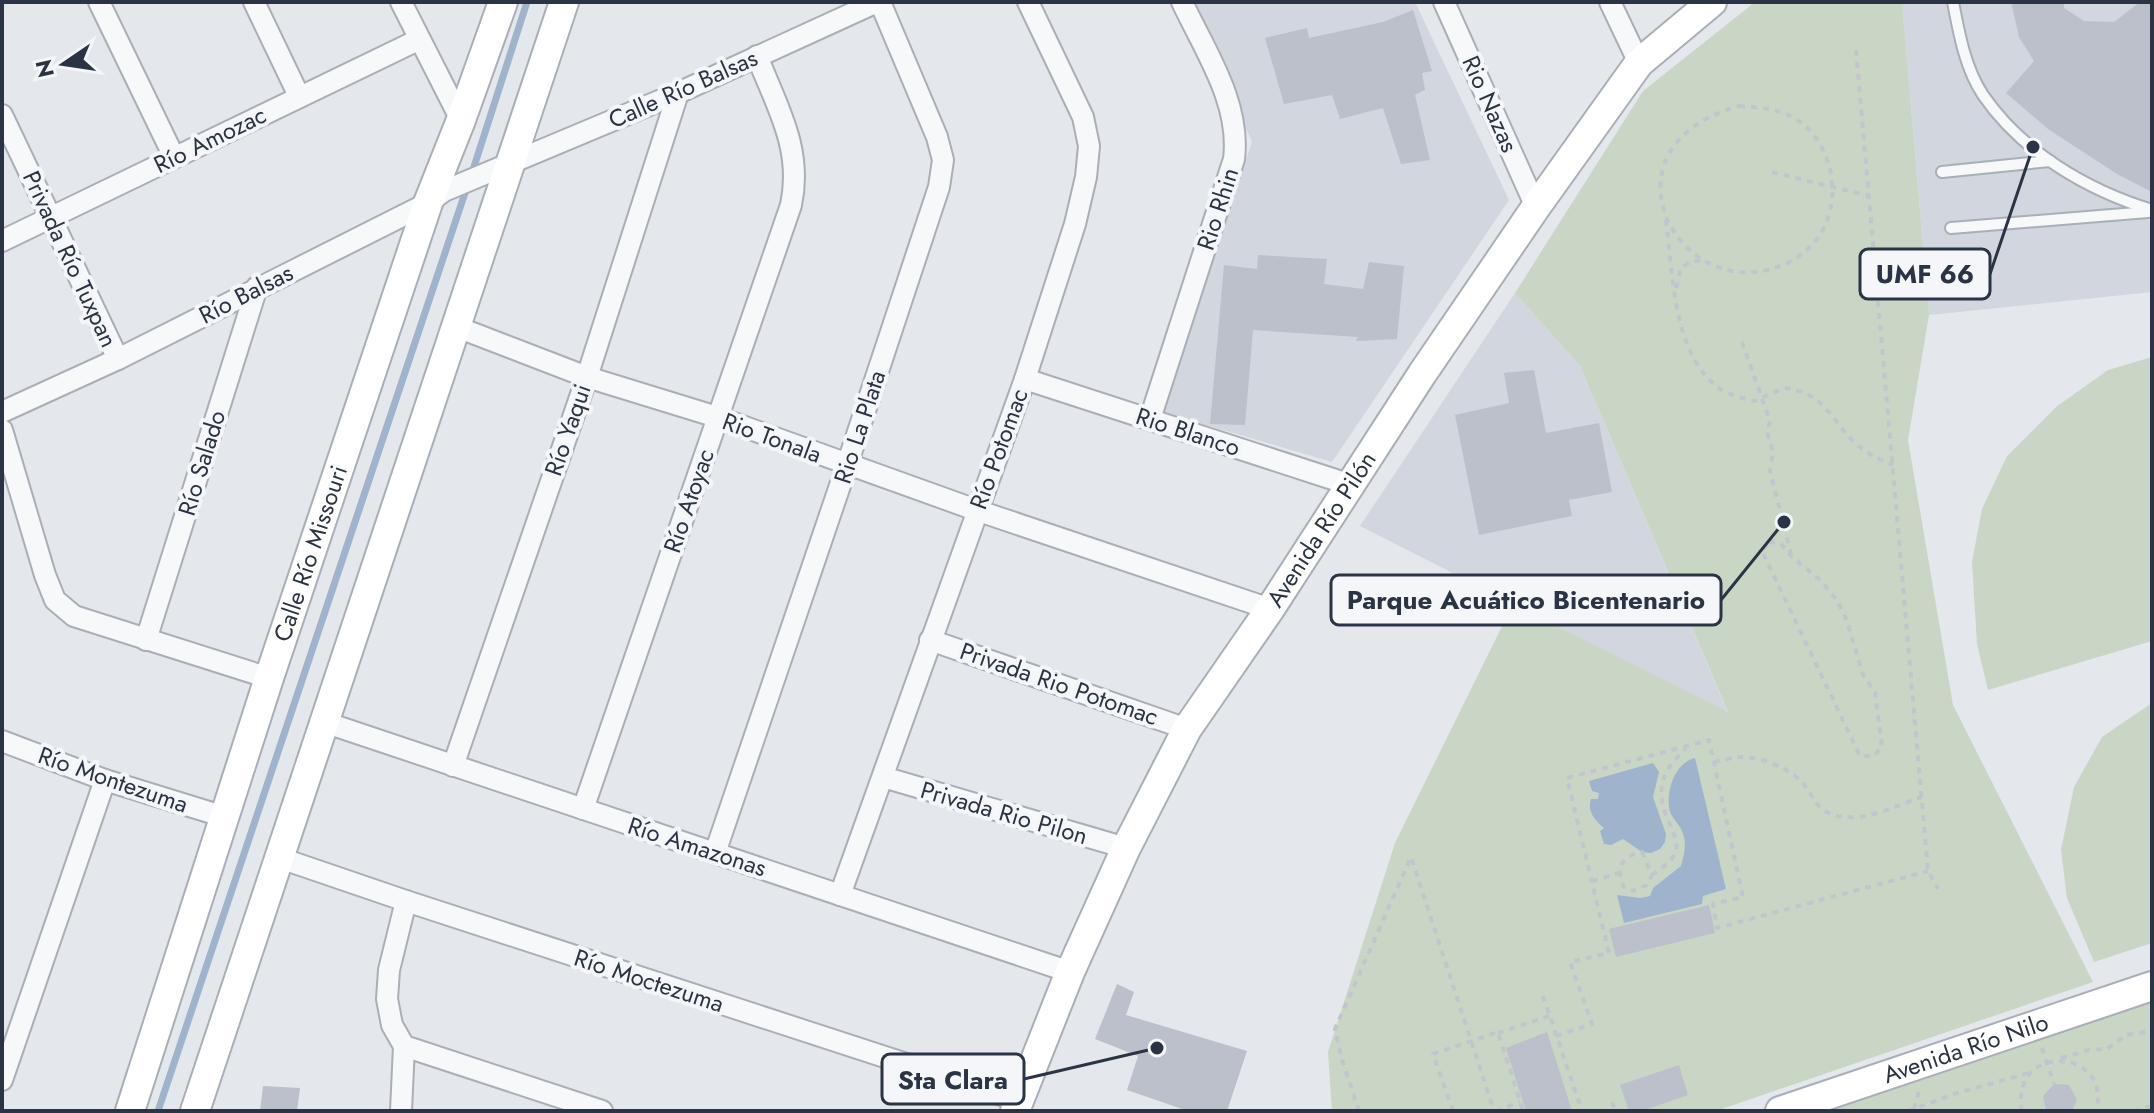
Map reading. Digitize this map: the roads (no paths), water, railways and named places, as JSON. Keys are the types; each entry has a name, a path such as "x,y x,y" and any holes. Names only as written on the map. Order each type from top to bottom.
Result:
{"street":[{"path":"99,2 174,157"},
{"path":"254,2 299,96"},
{"path":"401,2 461,120"},
{"name":"Calle Río Missouri","path":"130,1111 269,678 503,2"},
{"path":"195,1111 457,327 499,168 564,2"},
{"name":"Calle Río Balsas","path":"499,168 678,93 878,2"},
{"name":"Rio La Plata","path":"715,853 939,187 943,160 922,97 878,2"},
{"name":"Río Potomac","path":"840,895 1025,379 1075,224 1086,177 1089,146 1083,117 1028,2"},
{"name":"Rio Rhin","path":"1150,419 1234,159 1237,137 1228,99 1182,2"},
{"name":"Rio Nazas","path":"1444,2 1536,207"},
{"path":"1610,2 1639,63"},
{"name":"Avenida Río Pilón","path":"1017,1106 1070,972 1126,848 1187,729 1270,609 1422,374 1639,63 1712,2"},
{"name":"Río Amozac","path":"2,241 418,40"},
{"name":"Río Atoyac","path":"583,809 791,205 796,183 791,141 757,56"},
{"name":"Río Yaqui","path":"453,766 587,377 678,93"},
{"name":"Privada Río Tuxpan","path":"2,115 118,359"},
{"name":"Río Balsas","path":"2,412 118,359 499,168"},
{"name":"Río Salado","path":"146,640 257,287"},
{"name":"Rio Tonala","path":"457,327 587,377 717,417 976,510 1270,609"},
{"name":"Rio Blanco","path":"1025,379 1351,485"},
{"path":"2,430 55,600 74,616 269,678"},
{"name":"Privada Rio Potomac","path":"930,640 1187,729"},
{"name":"Río Amazonas","path":"324,722 1070,972"},
{"name":"Río Montezuma","path":"2,741 105,780 225,817"},
{"name":"Privada Rio Pilon","path":"883,777 1126,848"},
{"path":"2,1080 105,780"},
{"name":"Río Moctezuma","path":"280,858 1017,1106"},
{"path":"401,1111 404,1046 392,1025 387,999 389,970 406,901"},
{"name":"Avenida Río Nilo","path":"1780,1111 2152,986"},
{"path":"404,1046 602,1111"}],"lane":[{"path":"1953,2 1964,53 1982,93 2004,121 2050,161 2117,199 2152,211"},
{"path":"1942,172 2050,161"},
{"path":"1951,228 2152,211"}],"water":[{"path":"1695,758 1726,889 1703,896 1702,904 1624,923 1617,895 1650,896 1653,888 1681,866 1684,838 1670,812 1670,788 1682,766"},
{"path":"1653,763 1659,772 1653,797 1666,834 1665,842 1660,849 1651,853 1642,852 1623,839 1611,845 1604,844 1600,831 1604,828 1590,808 1591,799 1598,799 1599,793 1592,791 1589,781"}],"waterway":[{"path":"471,176 527,2"},
{"path":"158,1111 467,187"}],"place":[{"name":"UMF 66","path":"2033,147"},
{"name":"Parque Acuático Bicentenario","path":"1784,522"},
{"name":"Sta Clara","path":"1157,1048"}]}
